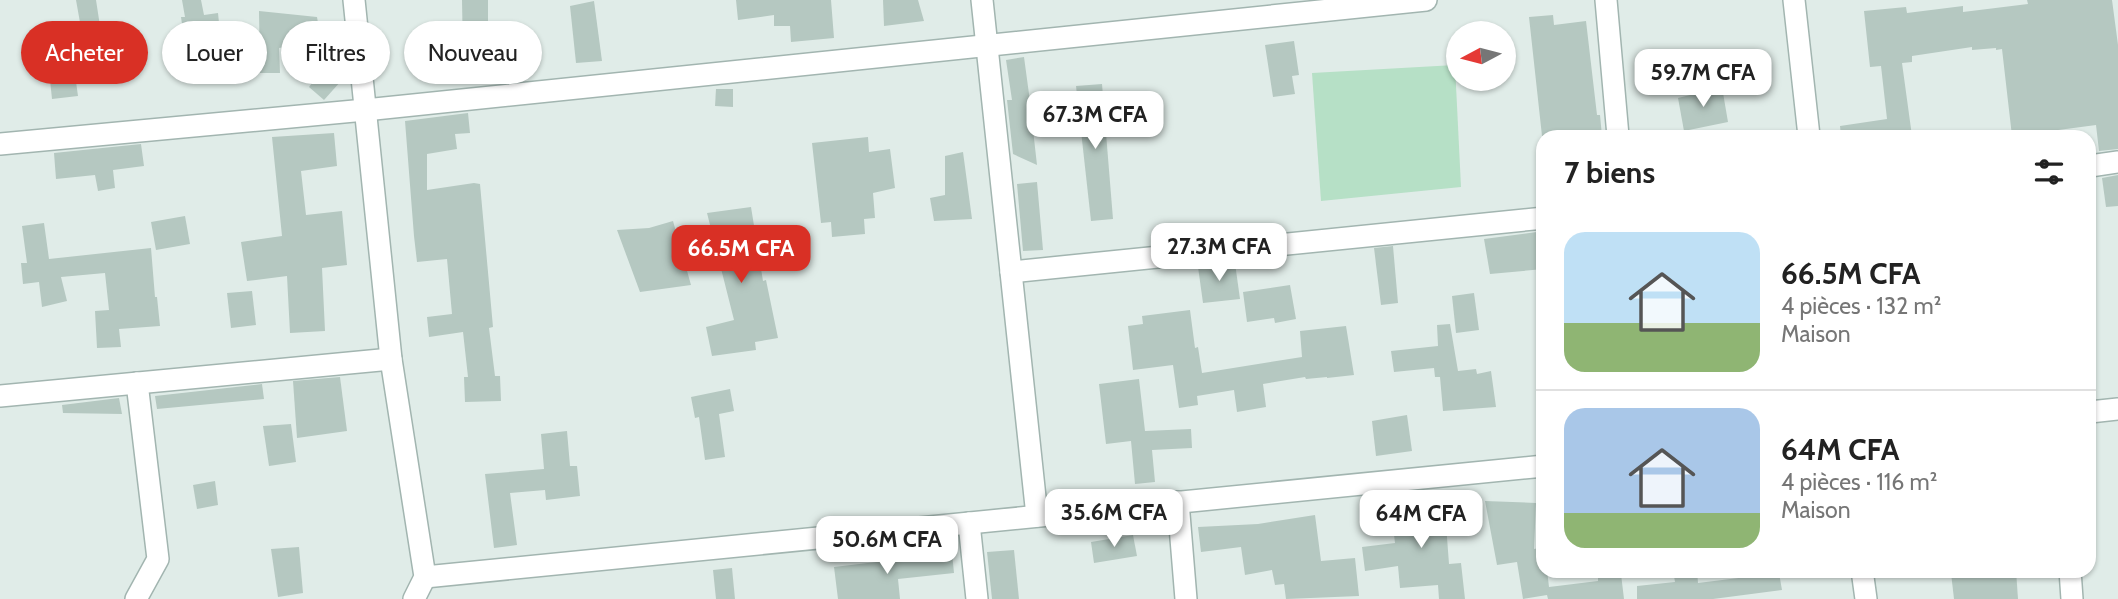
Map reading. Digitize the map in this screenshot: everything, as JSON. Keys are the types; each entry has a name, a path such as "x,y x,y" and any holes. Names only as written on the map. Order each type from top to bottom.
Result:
{"street":[{"path":"354,0 391,359 425,577 414,599"},
{"path":"982,0 1037,516"},
{"path":"0,144 365,110 1426,0"},
{"path":"1606,0 1617,130"},
{"path":"1794,0 1808,130"},
{"path":"2096,165 2118,162"},
{"path":"1011,272 1536,219"},
{"path":"0,396 391,359"},
{"path":"136,599 158,558 137,383"},
{"path":"2096,411 2118,409"},
{"path":"425,577 1536,467"},
{"path":"1178,502 1186,599"},
{"path":"969,523 977,599"},
{"path":"1863,578 1866,599"},
{"path":"2071,578 2073,599"}],"green space":[{"path":"1446,66 1446,91 1456,91 1461,187 1321,201 1312,73"}],"building":[{"path":"76,0 96,0 99,21 80,21"},
{"path":"182,0 201,0 204,15 218,13 219,21 182,21 181,17 185,17"},
{"path":"462,0 488,0 488,21 462,21"},
{"path":"736,0 831,0 834,38 791,42 790,26 774,26 774,15 738,20"},
{"path":"883,0 918,0 924,21 884,26"},
{"path":"2027,0 2112,0 2118,45 2118,149 2099,151 2096,125 2058,130 2011,130 2002,49 1996,48 1972,50 1972,47 1912,56 1912,62 1902,63 1911,130 1840,130 1840,126 1887,119 1881,66 1870,67 1864,11 1906,7 1907,13 1963,6 1963,12 2028,4"},
{"path":"594,1 602,61 576,63 570,6"},
{"path":"259,11 317,17 318,21 281,21 280,73 267,73 267,21 259,21"},
{"path":"1553,15 1554,25 1586,21 1597,115 1600,115 1601,130 1541,130 1529,17"},
{"path":"1294,41 1299,75 1292,76 1295,94 1273,97 1265,45"},
{"path":"1024,57 1037,165 1013,154 1007,100 1012,100 1006,60"},
{"path":"50,84 76,84 78,96 52,99"},
{"path":"311,84 338,84 324,100 309,87"},
{"path":"1102,84 1113,219 1091,221 1076,86"},
{"path":"1722,87 1728,122 1684,130 1678,98"},
{"path":"716,89 733,89 733,107 715,106"},
{"path":"468,113 470,133 455,134 457,149 427,154 427,190 480,184 493,327 489,328 495,376 500,376 501,401 465,402 464,377 468,377 463,332 429,337 427,317 452,314 447,259 417,262 414,236 405,121"},
{"path":"334,133 337,166 301,171 306,215 342,211 347,265 322,268 325,331 290,333 287,276 247,281 241,242 282,236 272,137"},
{"path":"868,137 869,152 890,149 895,188 873,193 875,218 864,219 865,234 832,237 831,222 821,223 812,143"},
{"path":"141,144 144,166 113,170 115,188 98,191 95,175 56,179 54,153"},
{"path":"963,152 972,219 934,221 930,198 945,195 945,156"},
{"path":"2118,175 2118,206 2106,207 2102,178"},
{"path":"1037,182 1043,250 1023,251 1017,184"},
{"path":"751,207 763,281 766,280 778,338 755,342 756,350 712,356 706,327 734,320 707,213"},
{"path":"185,216 190,244 156,250 151,222"},
{"path":"673,221 691,285 640,292 617,230 649,228"},
{"path":"44,223 49,259 151,248 160,326 119,329 121,347 97,348 95,311 109,310 105,273 61,277 67,301 42,307 39,282 23,284 21,263 27,263 22,226"},
{"path":"1536,232 1536,270 1490,274 1484,239"},
{"path":"1393,246 1398,303 1381,305 1374,248"},
{"path":"1235,263 1240,299 1203,303 1198,267"},
{"path":"1290,285 1296,319 1275,323 1274,318 1247,322 1243,292"},
{"path":"252,291 256,325 231,328 227,293"},
{"path":"1474,293 1479,330 1456,333 1452,296"},
{"path":"1190,310 1195,348 1198,347 1202,373 1302,357 1300,331 1346,326 1354,375 1305,377 1263,384 1266,407 1237,412 1234,390 1197,396 1198,405 1179,408 1173,365 1133,370 1128,326 1143,324 1142,316"},
{"path":"1450,324 1458,371 1476,369 1477,374 1491,371 1496,407 1443,411 1440,377 1435,377 1434,368 1394,372 1391,351 1438,346 1437,325"},
{"path":"340,377 347,431 297,438 293,381"},
{"path":"1139,379 1145,431 1191,429 1192,448 1152,450 1155,482 1135,484 1131,441 1106,444 1099,384"},
{"path":"262,384 264,399 157,409 155,396"},
{"path":"730,389 734,411 719,414 725,457 705,460 699,417 695,418 691,397"},
{"path":"119,398 122,414 63,413 62,405"},
{"path":"1407,415 1412,451 1376,456 1372,421"},
{"path":"291,424 296,462 269,466 263,426"},
{"path":"567,431 570,466 577,466 580,496 546,500 545,490 510,493 517,545 494,548 485,474 544,469 541,434"},
{"path":"215,481 218,505 197,509 193,485"},
{"path":"1485,501 1536,503 1536,578 1548,578 1549,587 1598,581 1598,578 1621,578 1624,599 1548,599 1547,595 1523,599 1517,562 1497,565"},
{"path":"1455,502 1457,523 1446,524 1449,564 1461,563 1465,599 1439,599 1438,585 1400,588 1398,566 1365,571 1362,547 1395,543 1391,509"},
{"path":"1315,515 1321,561 1355,558 1359,596 1286,599 1284,584 1275,585 1272,570 1245,575 1241,547 1201,552 1198,527 1258,524"},
{"path":"1133,535 1137,556 1094,563 1091,542"},
{"path":"299,547 303,593 278,597 271,549"},
{"path":"1014,550 1019,599 992,599 987,552"},
{"path":"952,553 954,573 898,579 900,599 838,599 834,567"},
{"path":"732,568 735,599 716,599 713,570"},
{"path":"1674,578 1698,578 1698,583 1738,578 1780,578 1782,590 1713,599 1637,599 1637,586 1675,582"},
{"path":"1952,578 2017,578 2018,599 1954,599"}]}
